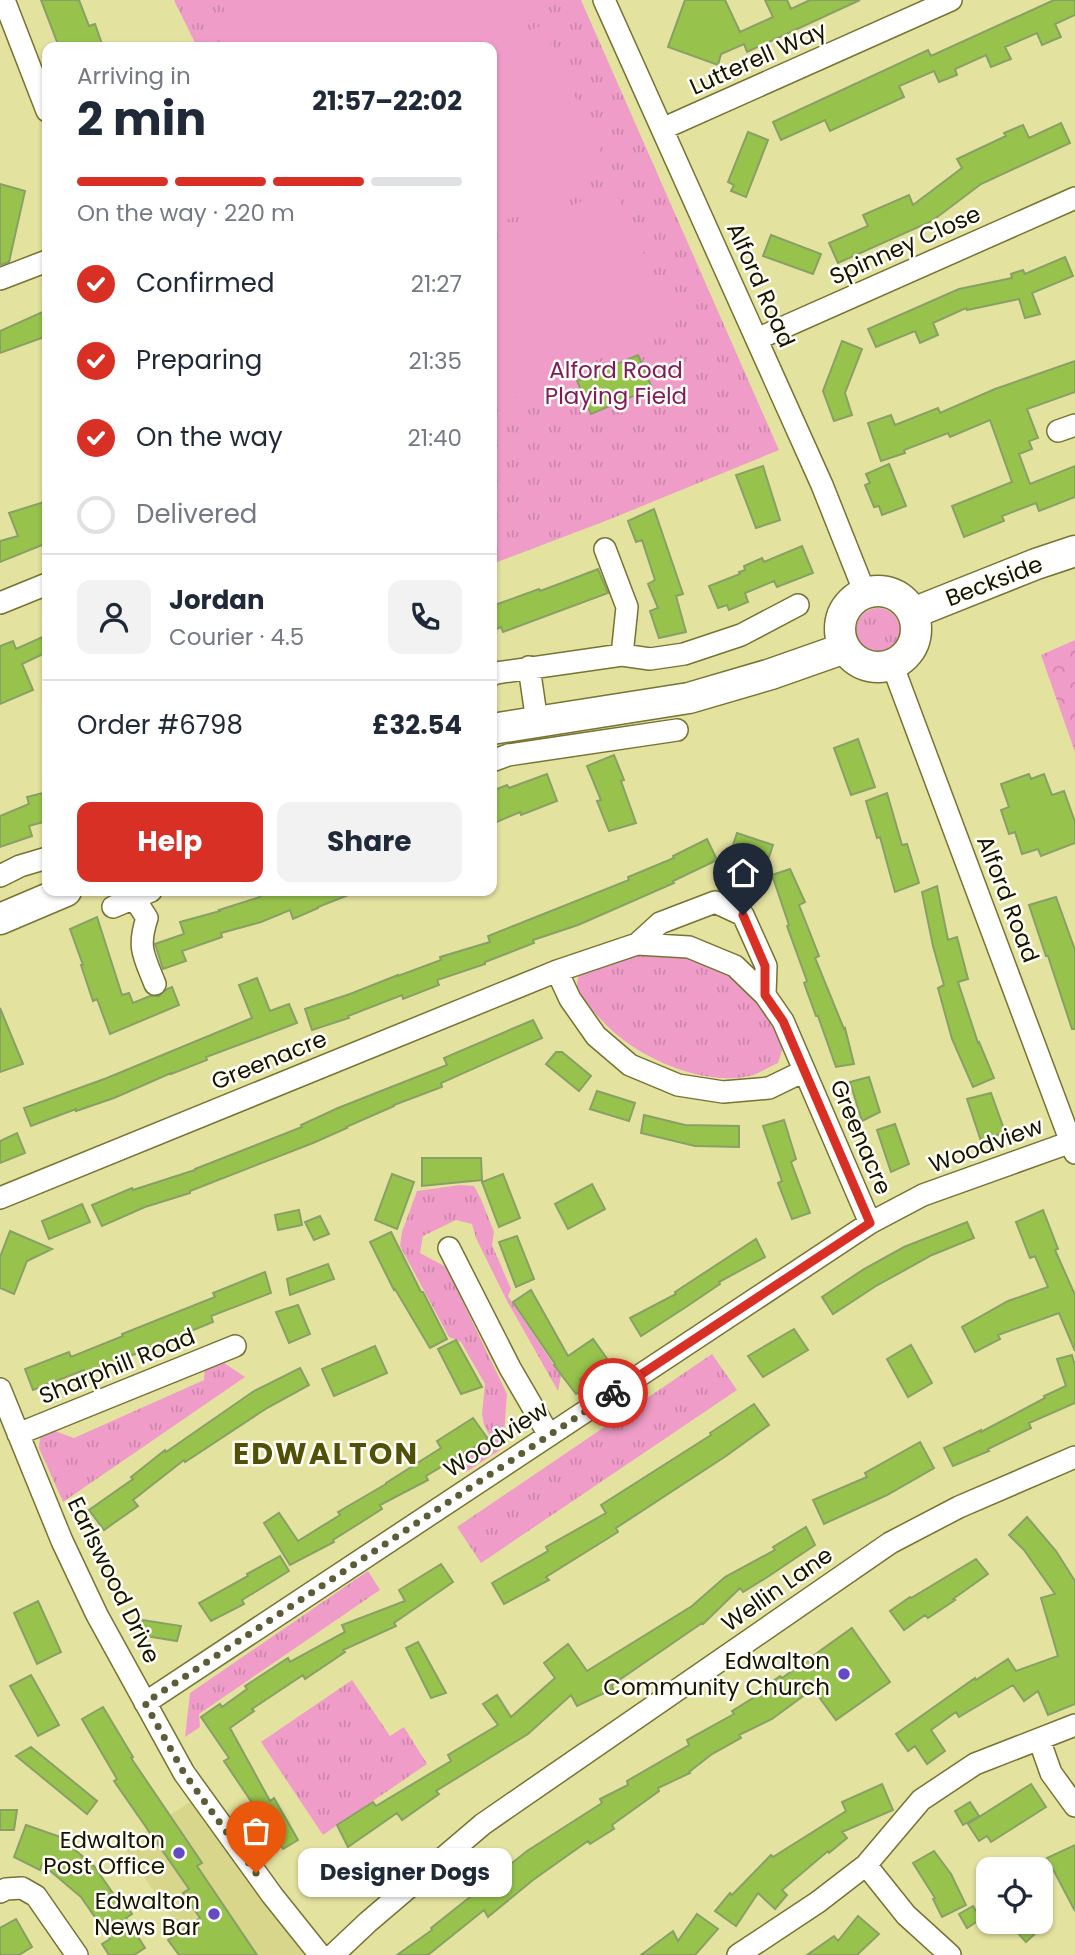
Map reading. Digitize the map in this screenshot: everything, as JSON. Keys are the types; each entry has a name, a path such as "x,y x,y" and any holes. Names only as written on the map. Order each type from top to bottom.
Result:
{"street":[{"path":"4,0 42,98"},
{"name":"Alford Road","path":"604,0 822,485 865,593"},
{"name":"Lutterell Way","path":"663,129 951,0"},
{"name":"Spinney Close","path":"757,339 1075,198"},
{"path":"0,279 42,263"},
{"path":"606,549 627,607 622,655"},
{"name":"Beckside","path":"913,613 1075,551"},
{"path":"0,603 42,586"},
{"path":"884,591 901,598 913,613 916,628 914,643 905,656 892,664 879,667 866,665 854,658 845,648 840,633 842,616 851,602 865,593 884,591"},
{"path":"497,673 622,655 650,659 684,654 741,635 798,606"},
{"path":"497,728 689,698 771,674 845,648"},
{"name":"Alford Road","path":"892,664 1073,1147"},
{"path":"528,667 537,722"},
{"path":"497,759 508,755 677,730"},
{"path":"0,876 42,859"},
{"path":"0,919 54,896"},
{"path":"113,907 138,896"},
{"path":"142,896 146,918 141,934 141,948 155,984"},
{"name":"Greenacre","path":"637,944 660,923 715,902 743,915 765,966 765,995"},
{"name":"Greenacre","path":"0,1198 557,971 637,944 689,947 735,966 765,995 783,1021 870,1223"},
{"name":"Greenacre","path":"557,971 570,999 596,1036 630,1065 678,1085 723,1092 769,1088 804,1071"},
{"name":"Woodview","path":"145,1703 870,1223 923,1195 1073,1147"},
{"path":"449,1248 510,1368 549,1435"},
{"name":"Sharphill Road","path":"18,1434 235,1346"},
{"name":"Earlswood Drive","path":"0,1389 62,1541 97,1615 184,1773 272,1895 320,1955"},
{"name":"Wellin Lane","path":"333,1955 483,1824 890,1543 959,1507 1072,1466"},
{"path":"738,1955 818,1902 866,1865 921,1800 975,1764 1075,1726"},
{"path":"1039,1740 1051,1773 1075,1806"},
{"path":"866,1865 906,1915 950,1955"},
{"path":"0,1892 22,1888 36,1896 77,1955"}],"shaded area":[{"path":"193,1800 303,1955 197,1955 123,1846"}],"green space":[{"name":"Alford Road Playing Field","path":"174,0 581,0 779,450 497,562 497,42 195,42"},
{"path":"220,0 526,0 533,14 471,42 240,42"},
{"path":"542,25 610,172 497,225 497,46"},
{"path":"613,187 676,324 497,406 497,240"},
{"path":"878,608 887,609 894,614 899,621 899,639 894,646 887,651 878,652 869,651 862,646 857,639 856,630 857,621 862,614 869,609"},
{"path":"1075,640 1075,752 1041,655"},
{"path":"665,954 700,961 732,978 759,1001 783,1047 778,1063 753,1075 738,1078 705,1076 672,1067 621,1038 600,1019 576,990 579,972 633,955"},
{"path":"460,1185 474,1186 481,1199 494,1232 492,1245 511,1289 508,1296 561,1376 558,1391 506,1299 476,1238 472,1224 456,1220 423,1236 420,1253 446,1267 507,1394 503,1448 466,1472 457,1464 487,1445 489,1434 482,1414 485,1384 461,1342 449,1337 400,1246 402,1232 417,1191"},
{"path":"712,1354 737,1390 481,1563 457,1527"},
{"path":"218,1359 245,1377 63,1502 39,1448 40,1436 52,1430 74,1438 204,1380 205,1364"},
{"path":"368,1571 380,1590 199,1714 200,1727 185,1737 190,1693"},
{"path":"352,1680 390,1736 404,1727 427,1764 323,1835 261,1742"}],"building":[{"path":"41,0 79,0 89,26 95,24 101,42 57,42"},
{"path":"685,0 725,0 740,32 773,17 765,0 787,0 791,9 810,0 860,0 747,52 744,44 721,54 718,65 668,47"},
{"path":"1054,0 1075,0 1075,15 1055,24 1061,37 1042,45 1037,33 1005,47 1011,59 991,67 986,55 955,69 957,75 939,82 934,71 899,86 904,97 830,131 825,120 781,140 773,122 928,50 931,56"},
{"path":"1061,123 1070,143 981,184 932,221 838,263 829,243 868,226 863,215 909,195 913,205 962,168 957,159 1006,136 1004,133 1023,125 1029,138"},
{"path":"748,132 768,140 746,197 731,191 734,185 728,182"},
{"path":"0,184 25,191 9,262 0,265"},
{"path":"771,235 821,254 813,274 763,256"},
{"path":"1065,257 1073,276 1032,293 1040,314 1025,318 1019,299 967,310 966,308 933,323 938,335 920,343 915,331 876,347 868,329 959,289 1012,278 1011,274 1023,270 1025,274"},
{"path":"42,312 42,338 0,353 0,331"},
{"path":"842,341 862,349 845,393 852,415 834,421 823,391"},
{"path":"638,355 652,388 591,414 577,381"},
{"path":"1075,361 1075,392 1027,409 1038,438 1029,441 1032,449 1019,454 1030,484 1075,466 1075,497 1039,511 1036,503 1002,516 1004,521 964,537 952,506 1012,482 990,420 950,437 948,433 881,461 868,423 891,415 895,425 938,408 940,413 995,389"},
{"path":"889,464 906,506 882,515 879,506 874,507 865,485 870,483 866,474"},
{"path":"763,466 780,520 756,528 736,475"},
{"path":"42,503 42,545 0,562 0,541 18,536 9,513"},
{"path":"654,509 683,594 676,596 686,632 659,638 650,611 658,608 648,584 655,580 642,540 636,542 628,521"},
{"path":"802,546 813,573 777,587 774,581 745,593 748,602 729,610 727,605 718,608 709,586 740,574 739,572 745,570 744,566 762,558 764,562"},
{"path":"598,569 608,593 503,632 501,627 497,629 497,604 539,589 540,591"},
{"path":"42,637 42,654 22,664 33,690 0,704 0,646 13,641 16,649"},
{"path":"858,739 875,787 851,795 834,748"},
{"path":"614,755 636,823 609,831 597,801 601,800 587,766"},
{"path":"547,774 557,801 497,822 497,789 507,785 509,788"},
{"path":"1029,774 1031,779 1044,774 1052,795 1064,791 1075,822 1075,843 1041,856 1038,849 1022,854 1015,832 1009,834 1001,810 1009,807 1001,784"},
{"path":"42,793 42,822 29,826 32,836 0,847 0,816 29,804 27,797"},
{"path":"887,793 902,845 907,844 919,883 895,892 880,837 877,838 866,801"},
{"path":"737,833 773,845 767,863 731,851"},
{"path":"707,839 717,860 673,881 674,883 578,925 533,940 534,943 485,964 437,980 439,985 403,999 402,995 348,1016 349,1018 312,1030 305,1009 441,960 440,957 490,942 488,936 629,880 628,877 674,858 673,856"},
{"path":"790,869 805,902 799,905 819,956 815,958 845,1028 854,1064 836,1067 804,983 807,981 772,875"},
{"path":"937,886 948,940 957,937 968,979 958,982 978,1043 994,1078 973,1087 952,1039 938,988 944,985 922,892"},
{"path":"346,896 293,919 290,910 261,922 221,933 222,937 182,951 186,961 163,969 155,944 184,934 180,922 260,897"},
{"path":"1056,897 1075,950 1075,1029 1072,1029 1029,905"},
{"path":"97,917 122,995 129,993 133,1003 150,996 159,996 172,987 179,1005 110,1034 97,999 93,1001 70,929"},
{"path":"257,978 270,1011 289,1004 297,1023 206,1057 207,1060 114,1098 31,1126 24,1108 107,1078 252,1018 239,985"},
{"path":"0,1008 23,1064 0,1072"},
{"path":"533,1020 542,1038 441,1083 442,1087 394,1105 313,1143 102,1226 92,1205 132,1188 133,1190 195,1170 302,1127 301,1125 338,1108 447,1065 444,1058"},
{"path":"556,1052 562,1052 591,1076 579,1091 546,1064"},
{"path":"869,1077 880,1112 862,1121 850,1082"},
{"path":"597,1091 635,1103 629,1121 590,1109"},
{"path":"991,1093 1005,1132 981,1141 967,1099"},
{"path":"644,1115 685,1125 739,1126 739,1147 695,1146 641,1133"},
{"path":"784,1120 796,1159 791,1162 810,1213 792,1219 778,1183 782,1181 763,1126"},
{"path":"895,1124 909,1164 891,1172 877,1130"},
{"path":"17,1133 25,1153 0,1163 0,1141"},
{"path":"422,1158 481,1158 482,1180 422,1186"},
{"path":"392,1174 414,1182 397,1229 375,1220"},
{"path":"503,1174 520,1218 499,1227 482,1182"},
{"path":"592,1184 605,1209 568,1229 555,1204"},
{"path":"82,1204 90,1222 49,1239 42,1221"},
{"path":"299,1210 302,1225 278,1230 275,1215"},
{"path":"1043,1210 1058,1249 1055,1250 1075,1295 1075,1351 1059,1313 998,1335 1000,1339 975,1352 962,1327 1008,1301 1048,1287 1035,1256 1030,1258 1016,1222"},
{"path":"320,1216 329,1234 314,1240 305,1222"},
{"path":"967,1222 974,1238 932,1255 833,1314 822,1297 904,1247"},
{"path":"10,1231 52,1249 27,1261 14,1294 0,1288 0,1257"},
{"path":"391,1232 447,1339 430,1348 394,1290 370,1242"},
{"path":"517,1236 534,1279 516,1287 499,1242"},
{"path":"756,1239 765,1257 719,1282 720,1284 641,1336 630,1318 676,1294 675,1292"},
{"path":"328,1264 334,1279 290,1295 287,1279"},
{"path":"265,1272 271,1293 211,1316 213,1322 123,1359 86,1374 84,1370 33,1390 25,1369 69,1352 71,1357 123,1336 122,1334 215,1297 213,1293"},
{"path":"531,1290 568,1356 593,1339 608,1360 580,1379 585,1388 576,1394 513,1302"},
{"path":"298,1305 310,1334 289,1343 276,1312"},
{"path":"794,1329 808,1350 763,1377 748,1356"},
{"path":"456,1340 482,1387 461,1394 438,1349"},
{"path":"911,1345 932,1383 908,1397 887,1359"},
{"path":"375,1346 387,1373 334,1396 322,1369"},
{"path":"1072,1355 1075,1366 1075,1403 1029,1423 1031,1428 988,1449 989,1451 953,1466 944,1448 981,1432 1066,1386 1057,1359"},
{"path":"300,1368 309,1385 267,1408 185,1462 184,1460 133,1500 138,1506 104,1530 89,1510 133,1479 131,1477 165,1450 166,1452 254,1391"},
{"path":"754,1404 769,1425 616,1528 618,1532 546,1577 549,1580 504,1604 492,1583 548,1551 546,1547 606,1513 601,1505 711,1435 710,1433"},
{"path":"473,1418 488,1439 426,1476 428,1480 380,1505 382,1509 333,1540 334,1542 290,1565 264,1523 279,1513 298,1541 340,1515 338,1512 441,1448 437,1441"},
{"path":"920,1442 934,1468 887,1495 824,1524 813,1500 867,1477 865,1473"},
{"path":"1027,1517 1056,1551 1075,1581 1075,1704 1048,1715 1038,1691 1024,1701 1013,1685 959,1717 956,1712 931,1730 945,1751 927,1764 915,1746 908,1751 896,1734 975,1678 976,1680 1008,1659 1016,1671 1058,1656 1041,1598 1055,1594 1024,1550 1009,1535"},
{"path":"806,1527 815,1545 743,1592 740,1588 703,1624 612,1685 613,1689 577,1706 571,1695 528,1734 436,1791 439,1794 402,1820 397,1813 348,1847 337,1825 373,1802 376,1806 451,1761 448,1755 498,1725 483,1704 497,1695 511,1717 555,1678 544,1663 568,1644 587,1671 692,1606 725,1577 775,1550 773,1547"},
{"path":"280,1556 289,1571 242,1600 244,1604 211,1621 199,1603"},
{"path":"976,1559 988,1574 928,1618 925,1615 904,1630 890,1611"},
{"path":"441,1564 453,1582 394,1623 396,1626 343,1650 345,1652 305,1679 303,1675 252,1709 254,1711 230,1728 270,1801 274,1798 298,1840 283,1849 224,1761 229,1758 201,1717 220,1704 222,1707 247,1689 245,1686 288,1658 290,1662 345,1632 342,1625 405,1601 399,1590"},
{"path":"38,1601 61,1652 37,1664 14,1613"},
{"path":"142,1620 181,1626 177,1641 139,1635"},
{"path":"852,1628 890,1682 836,1720 813,1689 772,1719 739,1735 741,1738 712,1754 690,1773 658,1788 659,1791 612,1825 614,1829 590,1844 588,1841 533,1880 488,1917 484,1910 428,1955 397,1955 432,1930 431,1928 475,1893 473,1890 527,1851 602,1803 600,1799 628,1785 627,1781 689,1745 687,1740 734,1714 732,1711 761,1693 759,1691 780,1676 782,1678"},
{"path":"418,1642 446,1693 431,1698 406,1648"},
{"path":"31,1675 59,1725 38,1736 10,1686"},
{"path":"103,1707 133,1757 131,1758 202,1863 197,1866 257,1955 179,1955 168,1940 200,1918 183,1893 189,1889 114,1781 117,1779 82,1719"},
{"path":"31,1747 97,1801 87,1814 16,1756"},
{"path":"882,1784 893,1810 842,1832 847,1838 782,1890 787,1895 775,1909 758,1893 736,1926 715,1911 730,1893 732,1895 771,1855 773,1857 846,1811 842,1802"},
{"path":"1031,1784 1046,1807 991,1842 987,1836 979,1841 968,1824"},
{"path":"970,1802 979,1816 963,1825 955,1811"},
{"path":"0,1810 17,1810 14,1830 0,1830"},
{"path":"26,1825 72,1841 68,1844 94,1866 119,1902 123,1900 132,1914 126,1918 145,1948 134,1955 109,1955 102,1944 110,1939 81,1897 42,1864 40,1870 14,1857"},
{"path":"1075,1845 1075,1911 1053,1869 1053,1857 1049,1857"},
{"path":"934,1851 951,1874 966,1905 942,1917 933,1899 935,1898 913,1863"},
{"path":"973,1906 976,1922 967,1928 959,1914"},
{"path":"697,1914 718,1929 695,1955 641,1955 673,1931 678,1941"},
{"path":"858,1916 879,1934 857,1955 807,1955 834,1936 838,1941"},
{"path":"16,1919 32,1947 19,1955 0,1955 0,1928"},
{"path":"1019,1934 1035,1934 1026,1942"}],"way so far":[{"path":"256,1873 184,1773 145,1703 613,1393"}],"place":[{"name":"Edwalton Community Church","path":"844,1674"},
{"name":"Edwalton Post Office","path":"179,1853"},
{"name":"Designer Dogs","path":"256,1873"},
{"name":"Edwalton News Bar","path":"214,1914"}],"district":[{"name":"EDWALTON","path":"326,1453"}],"route":[{"path":"613,1393 870,1223 783,1021 765,995 765,966 743,915"}]}
